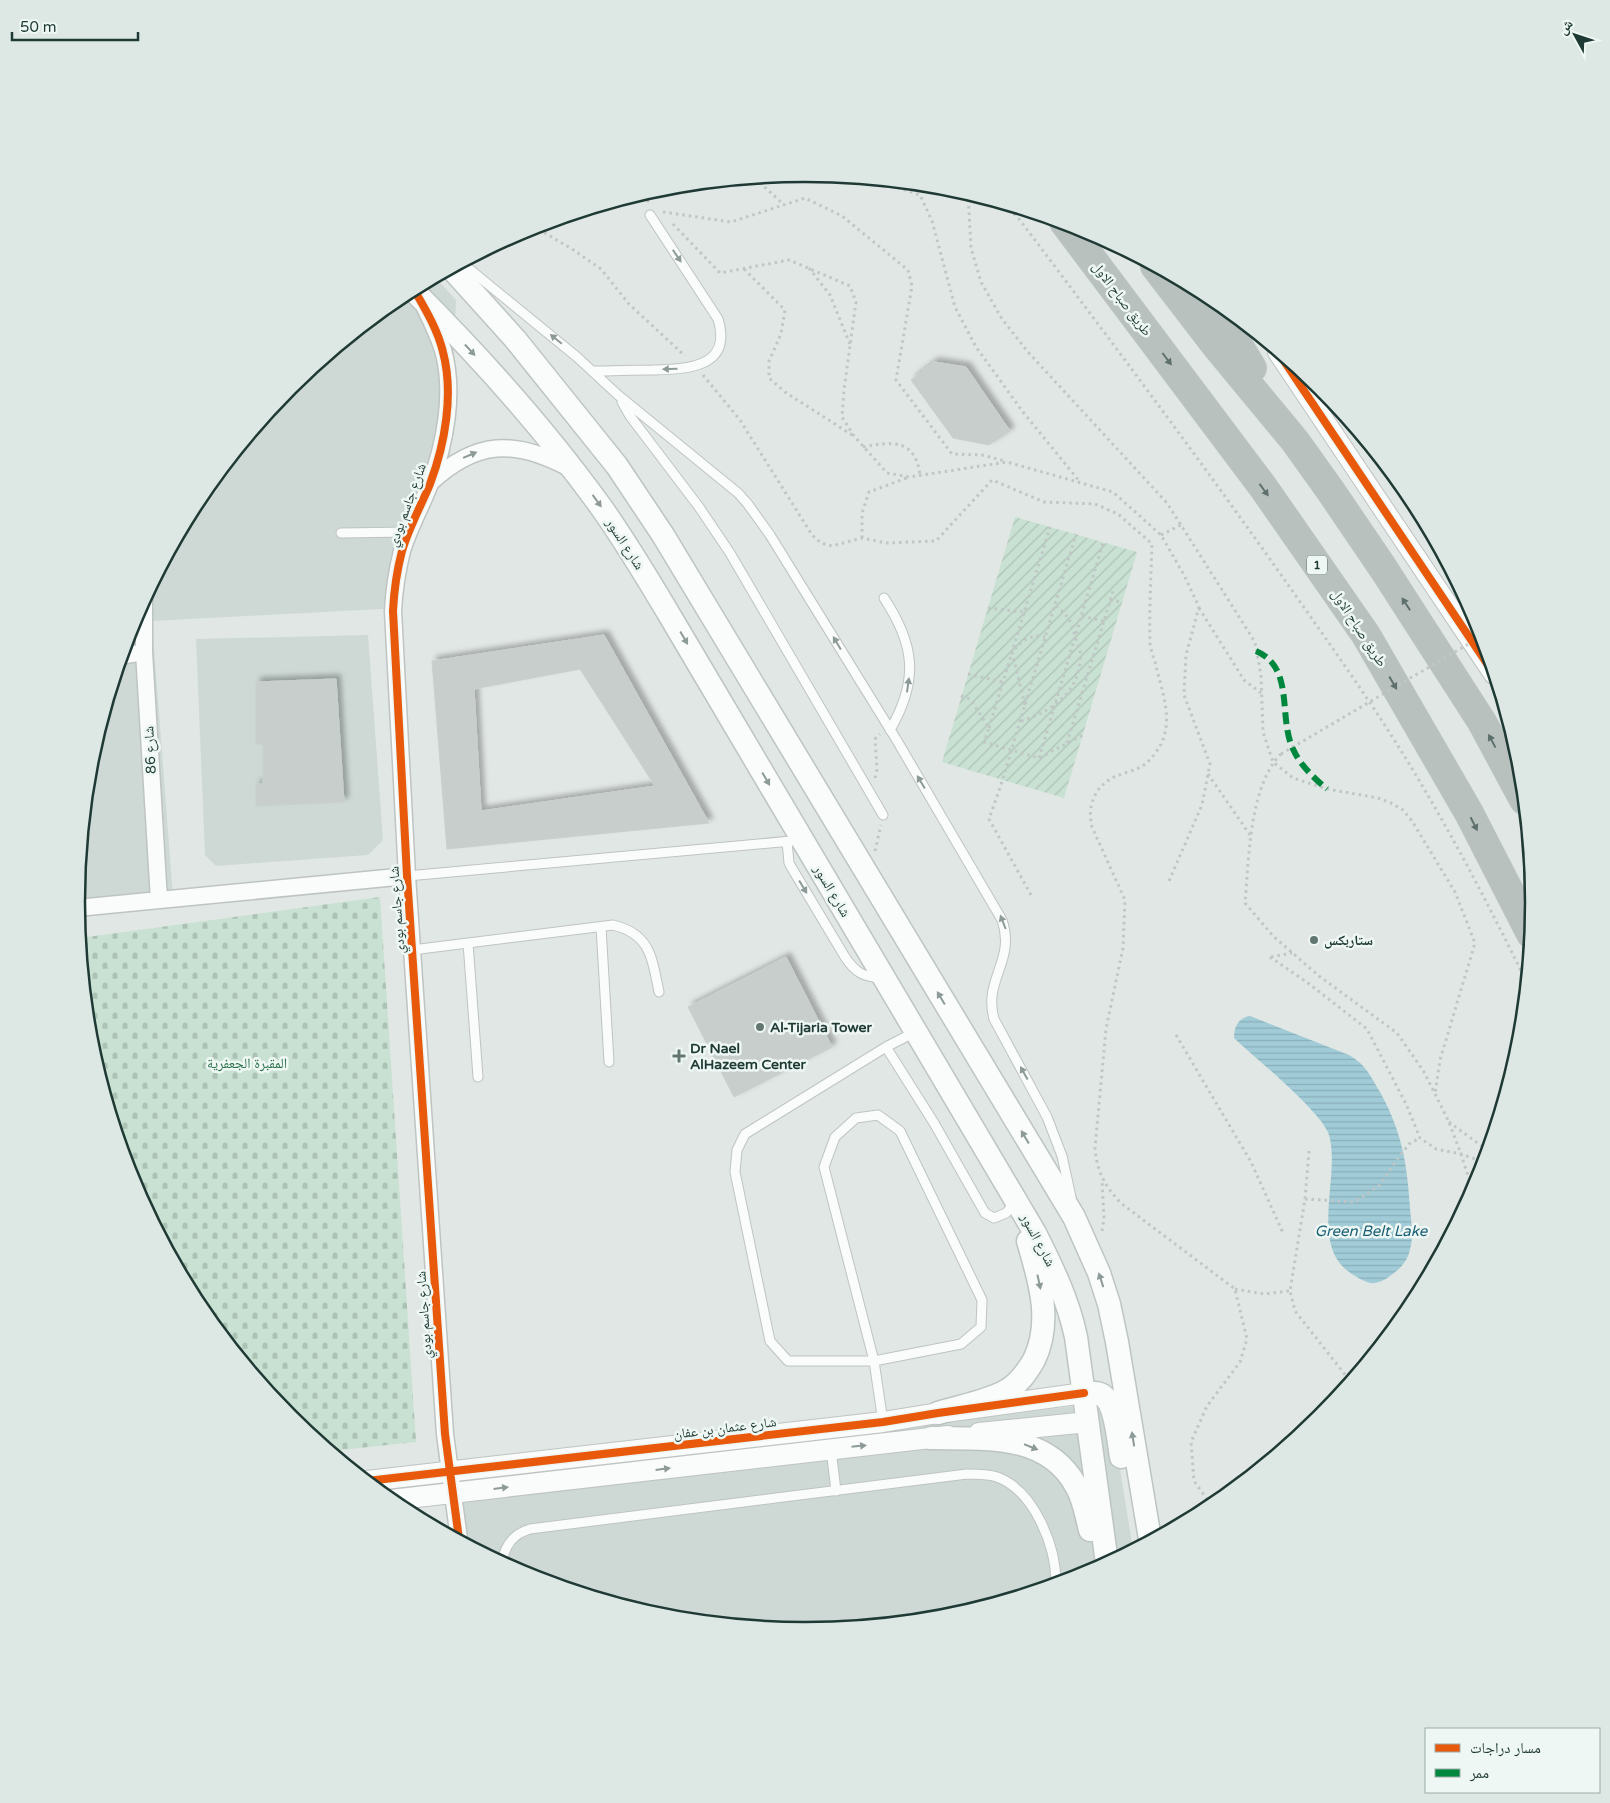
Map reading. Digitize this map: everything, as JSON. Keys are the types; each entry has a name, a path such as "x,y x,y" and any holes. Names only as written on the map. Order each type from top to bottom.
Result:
{"highway":[{"name":"طريق صباح الاول","path":"1072,233 1263,487 1366,635 1468,813 1524,921"},
{"path":"1164,277 1218,348 1295,440"},
{"path":"1216,311 1295,440 1383,568 1482,722 1515,783"}],"main road":[{"path":"455,273 515,339 617,466 668,543 1074,1217 1099,1273 1109,1304 1148,1534"},
{"name":"شارع السور","path":"418,295 520,405 573,470 624,541 670,616 794,841 883,978 1049,1261 1071,1312 1076,1337 1106,1555"},
{"path":"938,1413 990,1398 1008,1390 1026,1372 1036,1356 1043,1326 1043,1305 1040,1284 1016,1202"},
{"path":"1088,1422 1102,1419 1113,1412 1118,1406 1122,1395 1122,1374"},
{"path":"1084,1393 1102,1395 1109,1401 1113,1412 1130,1497 1147,1535"},
{"path":"931,1438 1007,1440 1026,1444 1051,1457 1066,1471 1077,1487 1082,1498 1098,1559"}],"street":[{"name":"شارع جاسم بودي","path":"417,296 439,338 448,378 444,430 430,483 402,550 393,611 407,876 445,1434 453,1493 454,1530"},
{"path":"1289,369 1481,655"},
{"name":"شارع جاسم بودي","path":"430,483 464,457 475,452 502,448 514,448 533,452 553,459 573,470"},
{"name":"شارع 86","path":"144,617 144,652 159,900"},
{"path":"129,655 144,652"},
{"name":"شارع جاسم بودي","path":"85,907 407,876"},
{"name":"شارع عثمان بن عفان","path":"377,1480 884,1422 1084,1393"},
{"path":"403,1499 830,1449 1088,1422"}],"lane":[{"path":"593,371 696,367 714,356 719,348 721,329 718,319 650,215"},
{"path":"467,267 561,343 618,395 738,494 751,508 770,535 889,728 1002,920 1007,940 1006,950 992,990 991,1009 1055,1136 1067,1176 1074,1217"},
{"path":"618,395 630,416 699,507 735,561 883,815"},
{"path":"341,533 409,532"},
{"path":"884,598 904,633 909,653 910,673 907,693 900,712 889,728"},
{"path":"407,876 794,841"},
{"path":"412,950 613,925 624,928 639,936 650,951 659,992"},
{"path":"600,927 608,1062"},
{"path":"468,943 478,1077"},
{"path":"884,1422 874,1362 824,1167 835,1137 856,1118 878,1115 900,1131 982,1300 981,1327 961,1344 874,1362 788,1361 770,1341 735,1172 737,1150 746,1134 886,1047 915,1032"},
{"path":"886,1047 934,1123 985,1212 994,1218 1006,1213 1016,1202"},
{"path":"830,1449 836,1491"},
{"path":"504,1555 506,1547 513,1537 530,1529 967,1474 989,1475 1000,1478 1028,1500 1052,1552 1056,1576"}],"path":[{"path":"762,184 784,205"},
{"path":"898,188 920,195 932,220 955,308 976,347 1022,412 1080,483"},
{"path":"909,477 887,473 854,436 842,417 856,302 850,286 789,260 720,273 660,211 731,222 805,198 842,216 908,270 912,286 896,380 952,454 982,455 1113,492 1161,535 1184,575 1199,608 1244,680 1261,694"},
{"path":"968,201 971,248 981,282 1002,319 1028,352 1167,503 1255,642 1261,675 1263,732 1273,762 1293,778 1327,789 1378,798 1403,810 1412,821 1455,892 1475,943 1440,1060 1435,1094"},
{"path":"1013,213 1127,362 1228,500 1364,693 1427,793 1492,910 1521,971"},
{"path":"542,231 601,269 629,304 696,367 740,420 812,535 821,543 832,546 862,538 886,542 936,540 992,480 1044,502 1096,504 1118,514 1152,544 1150,646 1166,708 1165,733 1161,745 1154,756 1144,764 1104,784 1093,798 1090,808 1092,826 1125,900 1123,948 1106,1029 1096,1138 1097,1164 1102,1179 1110,1193 1122,1204 1235,1289 1264,1294 1290,1291"},
{"path":"809,268 830,295 850,344"},
{"path":"743,269 785,310 781,334 769,361 769,378 786,392 854,436"},
{"path":"863,446 892,443 902,445 911,451 918,465 920,475"},
{"path":"862,538 862,513 869,492 909,477 1007,462"},
{"path":"1161,535 1181,525"},
{"path":"1050,527 984,742 1039,758 1083,735"},
{"path":"1030,895 989,819 1012,750 1076,534"},
{"path":"1039,758 1103,542"},
{"path":"1067,743 1112,591"},
{"path":"1110,600 1122,602"},
{"path":"1020,721 1036,717 1054,707 1065,696 1076,676 1080,650 1073,625 1064,612 1055,605"},
{"path":"988,608 1024,612"},
{"path":"1169,881 1202,805 1210,764 1184,695 1186,655 1199,608"},
{"path":"1082,616 1104,621"},
{"path":"1012,652 1025,639 1038,636 1046,637"},
{"path":"1469,1179 1449,1122 1424,1072 1397,1033 1318,976 1273,936 1245,903 1250,835 1265,777 1273,762 1281,754 1475,640"},
{"path":"1012,652 1025,705"},
{"path":"968,674 1003,682"},
{"path":"961,696 970,699 989,728"},
{"path":"872,795 877,769 875,739 889,728"},
{"path":"1208,773 1250,835"},
{"path":"869,878 883,815"},
{"path":"1292,953 1270,957 1308,983 1367,1029 1406,1104 1420,1138 1436,1149 1477,1159"},
{"path":"1176,1035 1251,1162 1284,1234"},
{"path":"1449,1122 1482,1146"},
{"path":"1305,1199 1354,1202 1380,1184 1409,1144 1420,1138"},
{"path":"1309,1151 1305,1199 1290,1291 1295,1311 1346,1376"},
{"path":"1088,1246 1102,1230 1102,1179"},
{"path":"1207,1499 1194,1481 1191,1442 1207,1406 1240,1362 1247,1339 1235,1289"}],"shaded area":[{"path":"439,282 456,300 450,460 413,533 399,608 152,621 173,897 85,901 91,808 99,761 123,670 140,626 159,583 181,541 206,501 264,427 296,392 330,360 367,330"},
{"path":"368,635 383,840 368,855 216,866 205,855 196,639"},
{"path":"1109,1402 1132,1542 1081,1567 1036,1583 991,1597 945,1608 852,1620 805,1622 758,1620 665,1608 619,1597 529,1567 465,1535 457,1481"}],"green space":[{"path":"1015,517 1137,552 1064,798 942,762"},
{"name":"المقبرة الجعفرية","path":"380,897 416,1442 339,1450 296,1411 264,1376 206,1302 159,1220 123,1133 99,1042 91,995 86,937"}],"water":[{"name":"Green Belt Lake","path":"1250,1016 1349,1055 1364,1067 1380,1092 1394,1121 1402,1148 1409,1192 1412,1234 1409,1253 1405,1261 1397,1271 1383,1280 1373,1283 1365,1281 1352,1274 1339,1262 1332,1247 1329,1229 1328,1210 1332,1152 1329,1135 1324,1125 1301,1099 1234,1038 1235,1030 1240,1021"}],"building":[{"path":"934,362 966,367 1010,431 989,445 953,438 911,380"},
{"path":"604,635 709,823 447,849 432,661","holes":["580,669 655,786 481,811 474,689"]},
{"path":"336,679 344,802 256,806 256,784 263,784 263,744 256,744 256,682"},
{"name":"Al-Tijaria Tower","path":"786,957 832,1047 734,1097 688,1007"}],"marked path":[{"path":"1256,651 1268,659 1276,669 1284,695 1289,738 1297,757 1313,777 1327,789"}],"cycle path":[{"path":"417,295 432,322 441,344 446,368 448,402 444,436 435,469 402,551 393,611 407,876 445,1434 458,1532"},
{"path":"1289,369 1481,655"},
{"path":"377,1480 883,1422 1084,1393"}],"place":[{"name":"ستاربكس","path":"1314,940"},
{"name":"Al-Tijaria Tower","path":"760,1027"},
{"name":"Dr Nael AlHazeem Center","path":"679,1056"}]}
